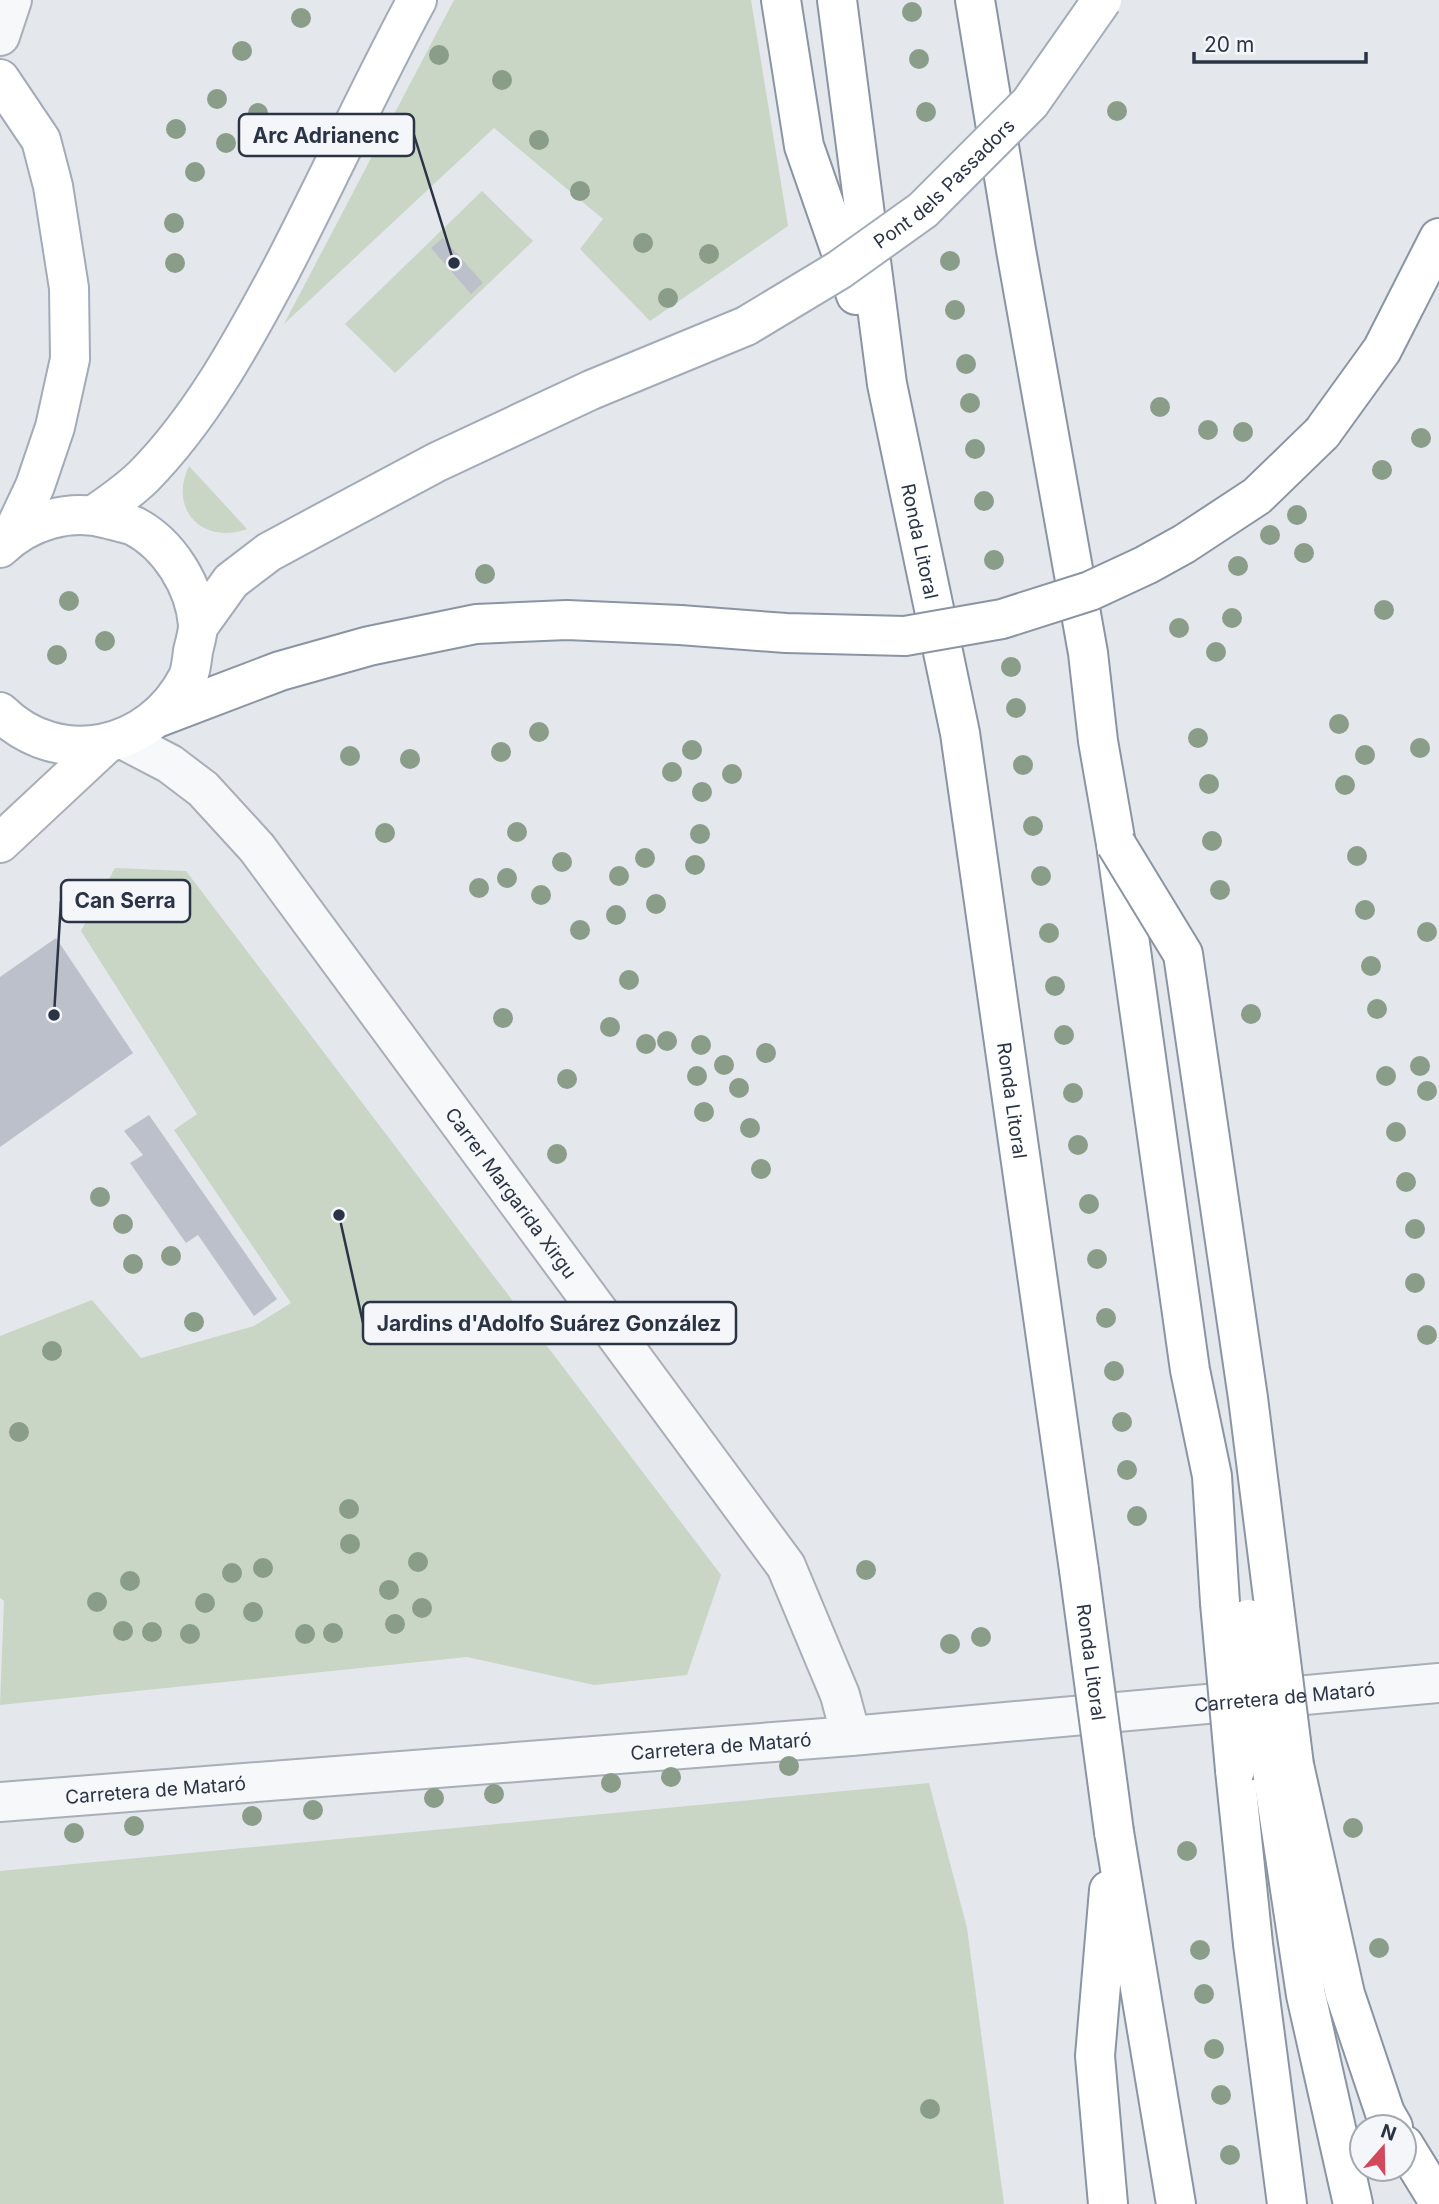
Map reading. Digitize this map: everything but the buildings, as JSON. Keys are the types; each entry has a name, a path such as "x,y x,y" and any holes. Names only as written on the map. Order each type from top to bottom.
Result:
{"main road":[{"path":"94,515 144,476 171,446 196,413 245,337 327,183 382,66 417,0"},
{"path":"781,0 804,146 887,384"},
{"name":"Ronda Litoral","path":"837,0 887,384 960,733 1114,1832 1176,2204"},
{"path":"975,0 1016,250 1088,653 1098,741 1116,844 1190,1370 1212,1476 1234,1611 1283,1771 1345,1994 1385,2113"},
{"name":"Pont dels Passadors","path":"198,627 232,581 269,552 437,462 592,390 746,326 839,270 923,210 1030,103 1102,0"},
{"path":"0,79 41,140 53,186 69,288 70,359 55,427 35,486 5,543"},
{"path":"0,843 114,742 159,717 280,671 369,646 477,624 567,620 786,633 905,636 1002,619 1090,591 1184,544 1257,496 1322,433 1382,350 1439,238"},
{"path":"5,543 36,523 65,515 94,515 134,526 167,552 189,586 198,627 188,676 159,717"},
{"path":"0,712 32,736 68,746 114,742"},
{"path":"1116,844 1183,954 1248,1398 1306,1995 1353,2204"},
{"path":"1234,1611 1236,1770 1253,1944 1287,2204"},
{"path":"1108,2204 1095,2056 1114,1832"},
{"path":"1418,2168 1439,2202"}],"street":[{"path":"0,36 12,0"},
{"name":"Carrer Margarida Xirgu","path":"114,742 170,764 202,789 257,848 786,1566 840,1695 850,1736"},
{"name":"Carretera de Mataró","path":"0,1802 850,1736 1439,1683"}],"green space":[{"path":"454,0 751,0 788,226 650,321 580,249 603,219 494,128 284,324"},
{"path":"482,191 533,241 395,373 345,324"},
{"path":"189,466 247,529 231,533 216,532 204,528 194,520 183,497"},
{"path":"115,868 186,871 721,1575 687,1675 594,1685 467,1657 0,1705 4,1601 0,1598 0,1336 92,1300 141,1358 254,1326 291,1303 174,1130 197,1114 81,931"},
{"path":"929,1783 967,1928 1004,2204 0,2204 0,1871"}],"place":[{"name":"Arc Adrianenc","path":"454,263"},
{"name":"Can Serra","path":"54,1015"},
{"name":"Jardins d'Adolfo Suárez González","path":"339,1215"}]}
